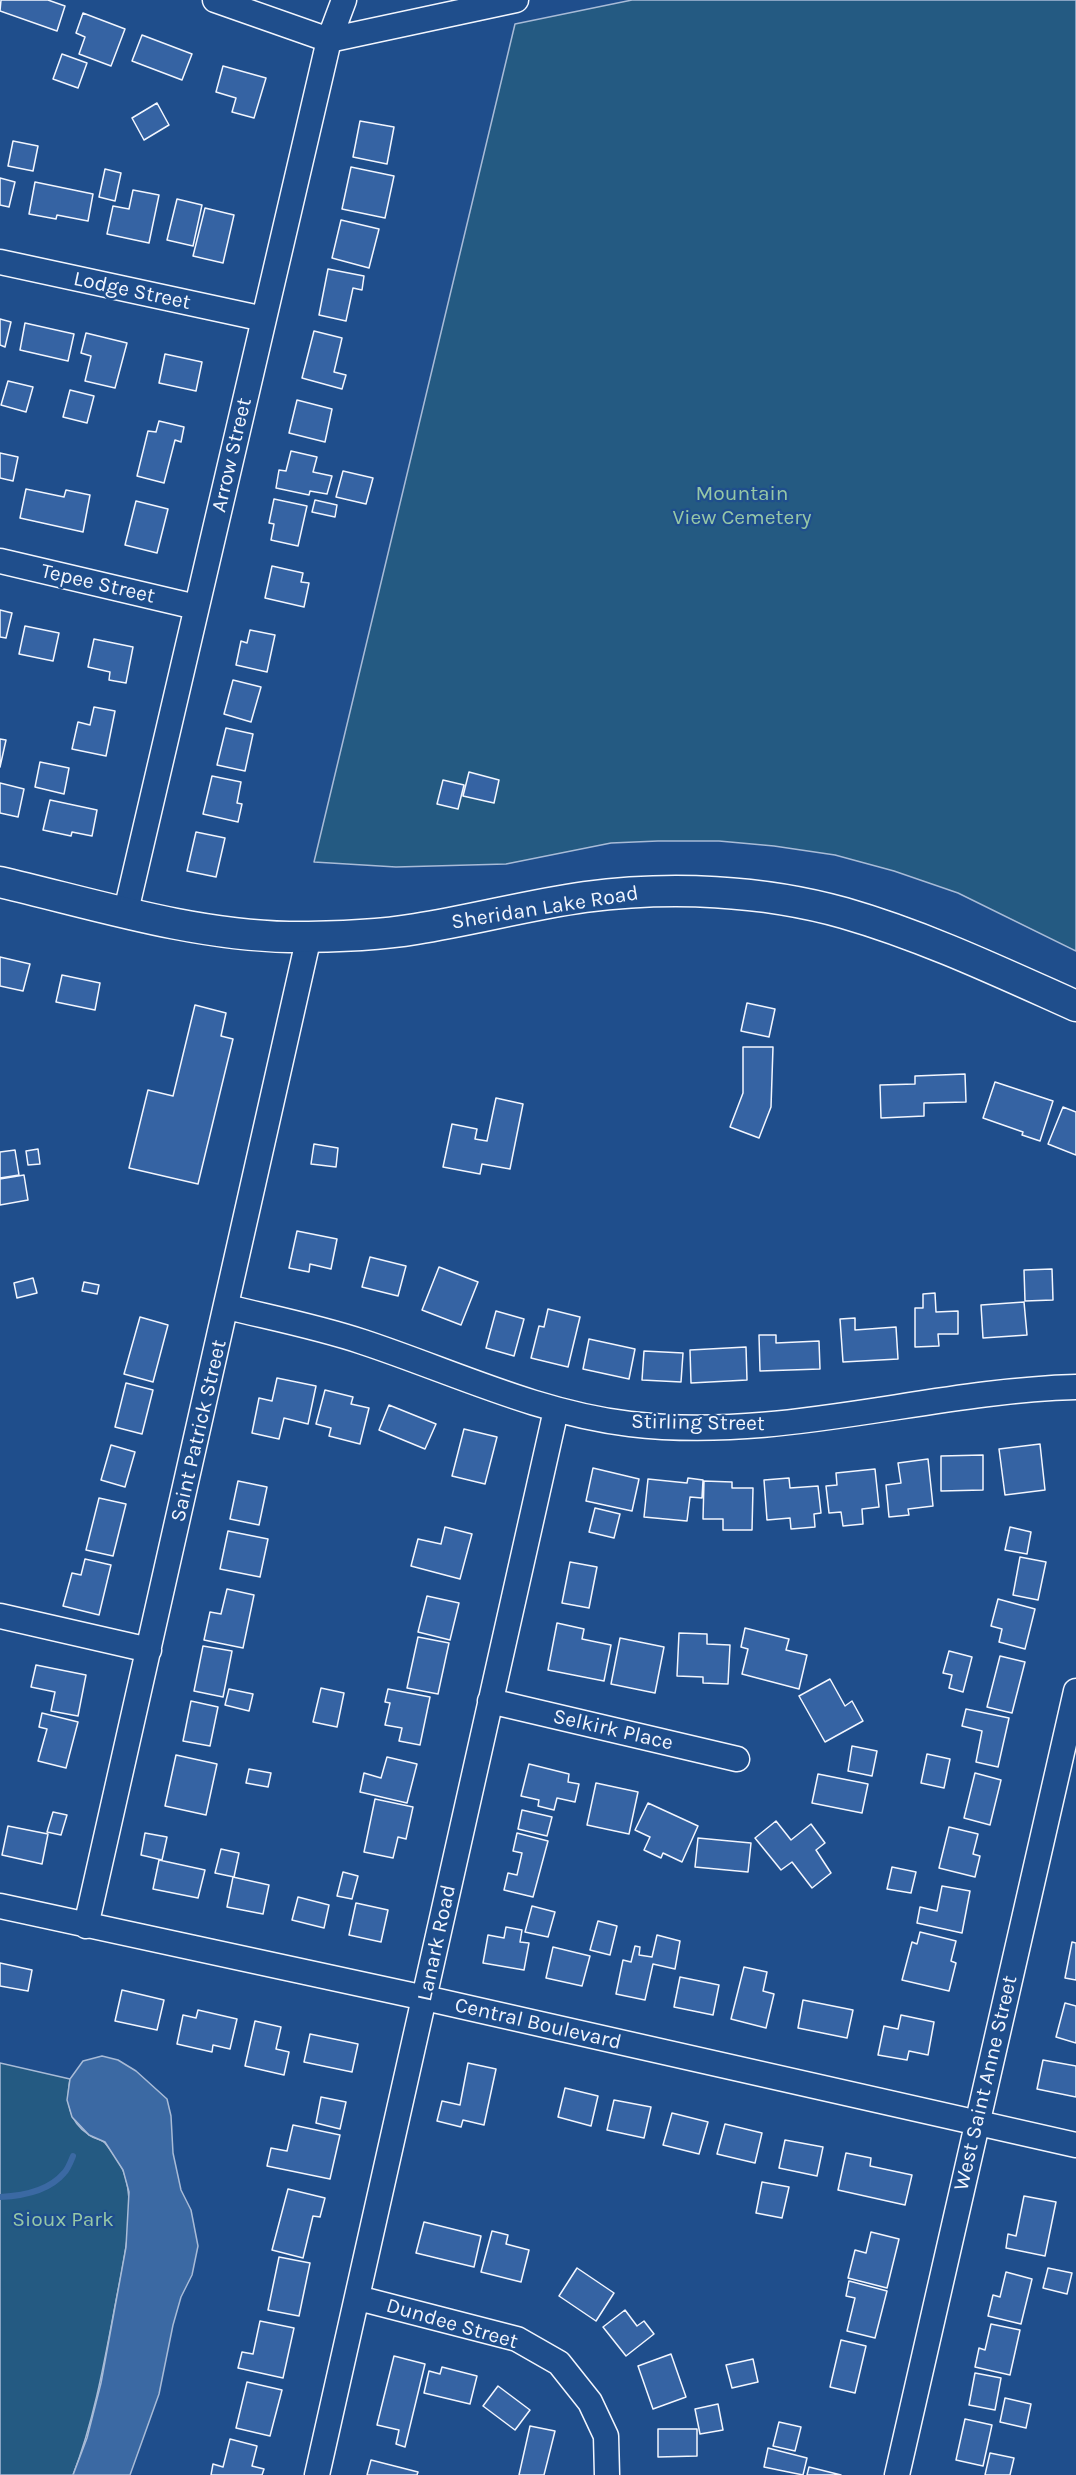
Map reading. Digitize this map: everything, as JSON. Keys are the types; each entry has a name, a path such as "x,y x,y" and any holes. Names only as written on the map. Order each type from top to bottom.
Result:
{"main road":[{"name":"Sheridan Lake Road","path":"0,882 230,932 309,936 414,929 555,902 605,895 654,891 734,895 812,905 865,920 979,963 1076,1006"}],"street":[{"path":"215,0 329,40 516,0"},
{"name":"Arrow Street","path":"126,911 329,40 344,0"},
{"name":"Lodge Street","path":"0,262 264,319"},
{"name":"Tepee Street","path":"0,561 196,607"},
{"name":"Saint Patrick Street","path":"86,1926 309,936"},
{"name":"Stirling Street","path":"227,1307 318,1328 363,1342 556,1410 630,1424 687,1427 790,1423 1028,1388 1076,1387"},
{"name":"Lanark Road","path":"317,2475 556,1410"},
{"path":"0,1616 149,1650"},
{"name":"West Saint Anne Street","path":"897,2475 1076,1691"},
{"name":"Selkirk Place","path":"490,1701 736,1759"},
{"name":"Central Boulevard","path":"0,1906 425,1998 1076,2145"},
{"name":"Dundee Street","path":"358,2298 517,2339 560,2363 591,2402 606,2436 607,2475"}],"green space":[{"name":"Mountain View Cemetery","path":"632,0 1076,0 1076,951 958,893 894,871 835,855 774,846 719,841 658,841 611,843 506,864 396,867 314,862 515,24"},
{"name":"Sioux Park","path":"0,2063 70,2079 68,2095 73,2117 82,2129 107,2146 123,2170 127,2185 129,2219 121,2274 98,2392 73,2475 0,2475"}],"shaded area":[{"path":"102,2056 118,2060 136,2071 167,2099 171,2116 173,2153 181,2190 191,2210 198,2246 192,2275 181,2297 173,2325 159,2394 130,2475 73,2475 87,2438 101,2383 126,2247 129,2192 123,2170 105,2142 89,2135 72,2117 67,2100 70,2079 83,2061"}],"building":[{"path":"1,0 48,0 65,6 57,31 0,11"},
{"path":"83,13 125,29 111,66 79,54 85,37 76,33"},
{"path":"142,35 192,54 182,80 132,61"},
{"path":"62,54 87,63 78,88 53,79"},
{"path":"223,66 266,78 254,118 232,112 236,98 216,92"},
{"path":"157,103 169,125 144,140 132,118"},
{"path":"360,121 394,127 387,164 353,157"},
{"path":"13,141 38,146 33,171 8,166"},
{"path":"351,167 394,176 385,218 342,209"},
{"path":"105,169 121,173 115,201 99,197"},
{"path":"0,178 15,182 9,207 0,205"},
{"path":"35,182 93,194 88,221 57,215 56,219 29,214"},
{"path":"133,190 159,195 149,243 107,234 113,206 129,209"},
{"path":"177,199 202,205 193,246 167,240"},
{"path":"205,208 234,215 223,263 193,256"},
{"path":"341,220 379,229 369,268 332,258"},
{"path":"328,269 364,276 362,290 353,288 346,321 319,315"},
{"path":"0,319 11,322 5,347 0,345"},
{"path":"25,323 74,334 68,361 20,350"},
{"path":"314,331 342,338 334,372 346,375 342,389 302,378"},
{"path":"86,333 127,343 115,388 85,381 91,356 81,353"},
{"path":"165,354 202,362 196,391 159,383"},
{"path":"8,381 33,387 26,412 1,405"},
{"path":"70,390 94,396 87,423 63,417"},
{"path":"297,400 332,409 325,442 289,433"},
{"path":"159,421 184,427 181,442 175,440 164,483 137,476 148,431 156,432"},
{"path":"291,451 317,457 313,472 332,476 327,494 310,491 309,495 276,488 279,470 286,471"},
{"path":"0,453 18,457 13,481 0,478"},
{"path":"343,471 373,478 366,504 336,497"},
{"path":"26,489 64,497 66,490 90,495 83,532 20,518"},
{"path":"274,499 307,506 298,546 271,540 274,524 269,523"},
{"path":"315,500 337,505 335,517 312,512"},
{"path":"136,501 168,509 157,553 125,545"},
{"path":"272,566 303,573 301,582 309,583 304,607 265,598"},
{"path":"0,610 12,613 6,638 0,637"},
{"path":"25,626 59,633 53,661 19,654"},
{"path":"250,630 275,635 267,672 236,665 241,641 247,643"},
{"path":"94,639 133,647 126,683 109,680 110,672 88,667"},
{"path":"233,680 261,687 251,722 224,714"},
{"path":"94,707 115,711 106,756 72,749 78,722 90,725"},
{"path":"226,728 253,734 245,771 217,765"},
{"path":"0,739 6,740 0,767"},
{"path":"40,762 69,768 64,794 35,787"},
{"path":"469,772 499,780 494,803 463,796"},
{"path":"212,776 241,782 237,803 242,804 238,822 203,814"},
{"path":"443,780 464,785 458,809 437,804"},
{"path":"0,783 24,789 18,817 0,813"},
{"path":"50,800 97,810 92,836 72,832 71,836 43,830"},
{"path":"196,832 225,838 216,877 187,871"},
{"path":"0,957 30,964 23,991 0,986"},
{"path":"62,975 100,983 95,1010 56,1002"},
{"path":"747,1003 775,1009 769,1037 741,1031"},
{"path":"195,1005 226,1013 221,1036 233,1039 198,1184 129,1168 148,1090 173,1096"},
{"path":"743,1047 773,1047 771,1107 759,1138 730,1127 743,1093"},
{"path":"965,1074 966,1102 924,1103 924,1116 881,1118 880,1085 915,1084 915,1076"},
{"path":"995,1082 1053,1101 1040,1141 1022,1135 1023,1132 983,1118"},
{"path":"496,1098 523,1104 510,1169 482,1164 480,1174 443,1167 452,1124 477,1129 475,1139 487,1141"},
{"path":"1063,1107 1076,1112 1076,1155 1048,1144"},
{"path":"314,1144 338,1148 336,1167 311,1164"},
{"path":"38,1149 40,1164 28,1165 26,1151"},
{"path":"15,1150 19,1175 0,1178 0,1152"},
{"path":"24,1175 28,1200 0,1205 0,1179"},
{"path":"297,1231 337,1239 331,1269 310,1264 309,1272 289,1268"},
{"path":"370,1257 406,1266 398,1296 362,1287"},
{"path":"439,1267 478,1282 461,1325 422,1310"},
{"path":"1052,1269 1053,1300 1025,1301 1024,1270"},
{"path":"33,1278 37,1293 17,1298 14,1283"},
{"path":"84,1282 99,1285 97,1294 82,1291"},
{"path":"935,1293 936,1312 958,1311 958,1334 938,1334 939,1346 915,1347 915,1308 923,1308 923,1294"},
{"path":"1024,1302 1027,1335 983,1338 981,1305"},
{"path":"548,1309 580,1317 568,1367 531,1358 539,1326 544,1327"},
{"path":"496,1311 524,1319 514,1356 486,1348"},
{"path":"140,1317 168,1325 153,1382 124,1374"},
{"path":"855,1318 855,1330 896,1327 898,1359 843,1362 840,1319"},
{"path":"759,1335 776,1335 776,1343 819,1341 820,1369 760,1371"},
{"path":"589,1339 635,1349 629,1379 583,1369"},
{"path":"746,1347 747,1380 691,1383 690,1350"},
{"path":"644,1351 683,1353 681,1382 642,1380"},
{"path":"277,1378 316,1386 308,1424 284,1418 279,1439 252,1433 259,1398 272,1401"},
{"path":"126,1383 153,1390 142,1434 115,1427"},
{"path":"325,1390 353,1397 351,1404 369,1408 360,1444 329,1436 331,1428 316,1424"},
{"path":"389,1405 436,1424 425,1449 379,1430"},
{"path":"464,1429 497,1437 485,1484 452,1476"},
{"path":"1040,1444 1045,1490 1005,1495 999,1449"},
{"path":"111,1445 135,1452 125,1487 101,1480"},
{"path":"983,1455 983,1490 941,1491 941,1456"},
{"path":"928,1459 933,1506 908,1509 909,1515 889,1517 886,1485 901,1483 898,1463"},
{"path":"593,1468 639,1479 632,1511 586,1501"},
{"path":"875,1469 879,1507 862,1509 863,1524 843,1526 841,1512 829,1513 826,1486 837,1485 836,1473"},
{"path":"688,1478 703,1480 702,1498 690,1497 687,1521 644,1517 648,1479 687,1483"},
{"path":"789,1478 790,1488 818,1486 821,1513 814,1514 815,1527 791,1529 790,1518 767,1520 764,1480"},
{"path":"238,1481 267,1487 259,1525 230,1519"},
{"path":"704,1481 732,1482 732,1488 753,1488 752,1530 723,1530 723,1519 703,1519"},
{"path":"99,1498 126,1504 113,1556 86,1550"},
{"path":"595,1508 620,1514 614,1538 589,1532"},
{"path":"445,1527 472,1534 460,1579 411,1566 418,1539 441,1544"},
{"path":"1010,1527 1031,1532 1027,1554 1005,1550"},
{"path":"228,1531 268,1539 260,1577 220,1569"},
{"path":"1020,1557 1046,1562 1038,1600 1013,1595"},
{"path":"85,1559 111,1565 99,1615 63,1606 72,1573 81,1575"},
{"path":"570,1562 597,1567 589,1608 562,1603"},
{"path":"227,1589 254,1595 243,1648 204,1640 210,1612 221,1614"},
{"path":"427,1596 459,1603 450,1640 418,1632"},
{"path":"998,1599 1035,1609 1025,1649 999,1642 1002,1629 991,1626"},
{"path":"557,1623 584,1629 582,1639 611,1645 604,1681 548,1670"},
{"path":"745,1628 789,1639 786,1650 807,1655 799,1689 742,1674 748,1649 741,1647"},
{"path":"679,1633 707,1634 707,1644 730,1645 728,1684 703,1683 703,1677 677,1676"},
{"path":"418,1637 449,1643 438,1694 407,1688"},
{"path":"620,1638 664,1647 655,1693 611,1684"},
{"path":"203,1646 232,1651 223,1697 194,1691"},
{"path":"949,1651 972,1657 963,1692 949,1688 952,1675 943,1673"},
{"path":"1000,1656 1025,1662 1012,1713 987,1707"},
{"path":"36,1665 86,1675 78,1716 51,1711 55,1692 31,1687"},
{"path":"830,1679 845,1706 852,1701 863,1721 825,1742 799,1696"},
{"path":"321,1688 344,1693 337,1727 313,1722"},
{"path":"229,1689 253,1694 249,1711 225,1705"},
{"path":"388,1689 430,1697 420,1745 399,1741 402,1728 385,1725 390,1703 385,1702"},
{"path":"191,1701 218,1707 210,1746 183,1741"},
{"path":"966,1709 1009,1718 998,1767 976,1762 982,1731 962,1726"},
{"path":"42,1713 78,1722 66,1768 38,1761 47,1729 39,1727"},
{"path":"852,1746 877,1751 872,1776 848,1771"},
{"path":"927,1754 950,1759 944,1788 921,1783"},
{"path":"176,1755 217,1764 206,1815 165,1806"},
{"path":"387,1757 417,1764 407,1803 360,1792 364,1773 381,1778"},
{"path":"529,1764 569,1774 568,1782 579,1784 575,1802 557,1798 554,1810 538,1806 539,1800 521,1796"},
{"path":"249,1769 271,1773 268,1787 246,1783"},
{"path":"975,1773 1001,1780 990,1825 964,1818"},
{"path":"818,1774 868,1784 862,1813 812,1803"},
{"path":"596,1783 638,1792 629,1834 587,1825"},
{"path":"375,1799 413,1807 406,1839 398,1837 393,1858 364,1852"},
{"path":"648,1803 698,1826 682,1862 663,1853 661,1858 644,1850 650,1837 635,1830"},
{"path":"522,1810 552,1817 547,1836 518,1829"},
{"path":"53,1812 67,1815 61,1835 47,1832"},
{"path":"776,1821 791,1840 811,1824 825,1843 816,1850 831,1873 812,1888 792,1862 781,1870 755,1838"},
{"path":"8,1826 48,1834 42,1864 2,1855"},
{"path":"949,1827 978,1834 973,1854 980,1856 975,1877 939,1868"},
{"path":"145,1833 167,1837 162,1860 141,1855"},
{"path":"517,1833 548,1841 533,1897 504,1890 508,1873 517,1875 522,1853 513,1851"},
{"path":"698,1838 751,1843 748,1872 695,1867"},
{"path":"221,1849 239,1853 234,1877 215,1873"},
{"path":"159,1860 205,1870 198,1898 153,1889"},
{"path":"892,1867 916,1872 911,1893 887,1889"},
{"path":"343,1872 358,1876 352,1899 337,1896"},
{"path":"233,1877 269,1885 263,1914 227,1907"},
{"path":"942,1886 970,1891 962,1933 917,1923 920,1907 937,1911"},
{"path":"298,1897 329,1905 324,1928 292,1920"},
{"path":"356,1903 388,1910 381,1942 349,1935"},
{"path":"532,1906 555,1912 548,1937 525,1932"},
{"path":"598,1921 617,1926 610,1955 590,1950"},
{"path":"506,1927 522,1930 520,1942 529,1943 524,1970 483,1963 488,1935 504,1938"},
{"path":"920,1932 956,1941 951,1961 956,1963 949,1991 902,1980 912,1942 917,1944"},
{"path":"657,1935 680,1941 675,1969 653,1964 645,2000 616,1994 623,1960 631,1962 635,1946 640,1947 639,1955 652,1957"},
{"path":"1072,1942 1076,1943 1076,1980 1065,1978"},
{"path":"553,1947 590,1956 582,1986 546,1978"},
{"path":"0,1963 32,1970 28,1991 0,1986"},
{"path":"744,1967 767,1972 763,1991 774,1994 766,2028 731,2019"},
{"path":"680,1977 719,1985 713,2015 674,2007"},
{"path":"122,1990 164,2000 157,2030 115,2021"},
{"path":"803,2000 853,2010 847,2038 798,2028"},
{"path":"1065,2003 1076,2006 1076,2043 1056,2037"},
{"path":"198,2010 237,2019 230,2049 213,2045 212,2052 177,2044 183,2015 196,2018"},
{"path":"901,2015 934,2022 928,2055 909,2051 907,2060 878,2055 884,2026 898,2029"},
{"path":"255,2021 281,2027 276,2049 289,2052 284,2075 245,2066"},
{"path":"310,2034 358,2044 352,2072 304,2062"},
{"path":"1043,2060 1076,2066 1076,2097 1037,2089"},
{"path":"468,2063 496,2069 484,2125 463,2120 461,2127 437,2121 442,2101 460,2105"},
{"path":"565,2088 598,2096 591,2126 558,2117"},
{"path":"321,2097 346,2102 340,2129 316,2123"},
{"path":"614,2100 651,2107 644,2138 607,2130"},
{"path":"672,2113 708,2122 699,2154 663,2145"},
{"path":"725,2124 762,2133 755,2163 717,2154"},
{"path":"293,2125 340,2135 330,2179 267,2166 271,2148 287,2151"},
{"path":"785,2140 823,2147 817,2176 779,2168"},
{"path":"846,2153 871,2158 870,2166 912,2175 905,2205 838,2190"},
{"path":"762,2182 789,2187 782,2218 756,2213"},
{"path":"288,2189 325,2198 320,2217 313,2216 303,2258 272,2250"},
{"path":"1024,2196 1056,2202 1045,2256 1006,2248 1008,2234 1016,2236"},
{"path":"424,2222 481,2236 474,2267 416,2253"},
{"path":"492,2231 508,2235 506,2244 529,2250 521,2282 481,2272"},
{"path":"871,2232 899,2239 887,2288 848,2278 855,2250 866,2253"},
{"path":"279,2257 310,2263 299,2316 268,2310"},
{"path":"577,2268 614,2293 596,2321 559,2296"},
{"path":"1048,2268 1072,2273 1067,2294 1043,2288"},
{"path":"1006,2272 1032,2279 1021,2324 988,2316 993,2295 1000,2297"},
{"path":"849,2281 887,2291 875,2338 847,2331 855,2298 846,2296"},
{"path":"625,2310 637,2326 644,2321 654,2334 626,2356 603,2327"},
{"path":"260,2321 294,2328 283,2378 238,2368 242,2352 253,2354"},
{"path":"991,2324 1020,2330 1010,2375 975,2367 979,2348 985,2350"},
{"path":"841,2340 866,2346 855,2393 830,2387"},
{"path":"671,2354 686,2397 653,2409 638,2366"},
{"path":"394,2356 425,2364 405,2447 396,2444 399,2430 377,2425"},
{"path":"753,2359 758,2382 732,2388 726,2365"},
{"path":"442,2367 477,2376 470,2404 424,2393 429,2371 440,2374"},
{"path":"975,2373 1001,2378 995,2410 969,2405"},
{"path":"247,2382 282,2390 270,2436 236,2428"},
{"path":"498,2386 530,2410 515,2430 483,2406"},
{"path":"1005,2398 1031,2404 1026,2428 1000,2422"},
{"path":"718,2404 723,2430 700,2434 695,2409"},
{"path":"965,2419 992,2425 983,2466 956,2460"},
{"path":"779,2422 801,2427 795,2451 773,2446"},
{"path":"530,2426 555,2431 544,2475 519,2475"},
{"path":"658,2429 697,2429 697,2456 658,2457"},
{"path":"230,2439 257,2446 252,2466 264,2469 262,2475 211,2475 213,2464 223,2467"},
{"path":"768,2448 807,2458 803,2475 764,2467"},
{"path":"990,2453 1014,2458 1010,2475 985,2475"},
{"path":"371,2460 418,2472 417,2475 367,2475"},
{"path":"809,2467 841,2475 807,2475"}],"waterway":[{"path":"0,2197 26,2194 51,2184 65,2171 73,2156"}]}
